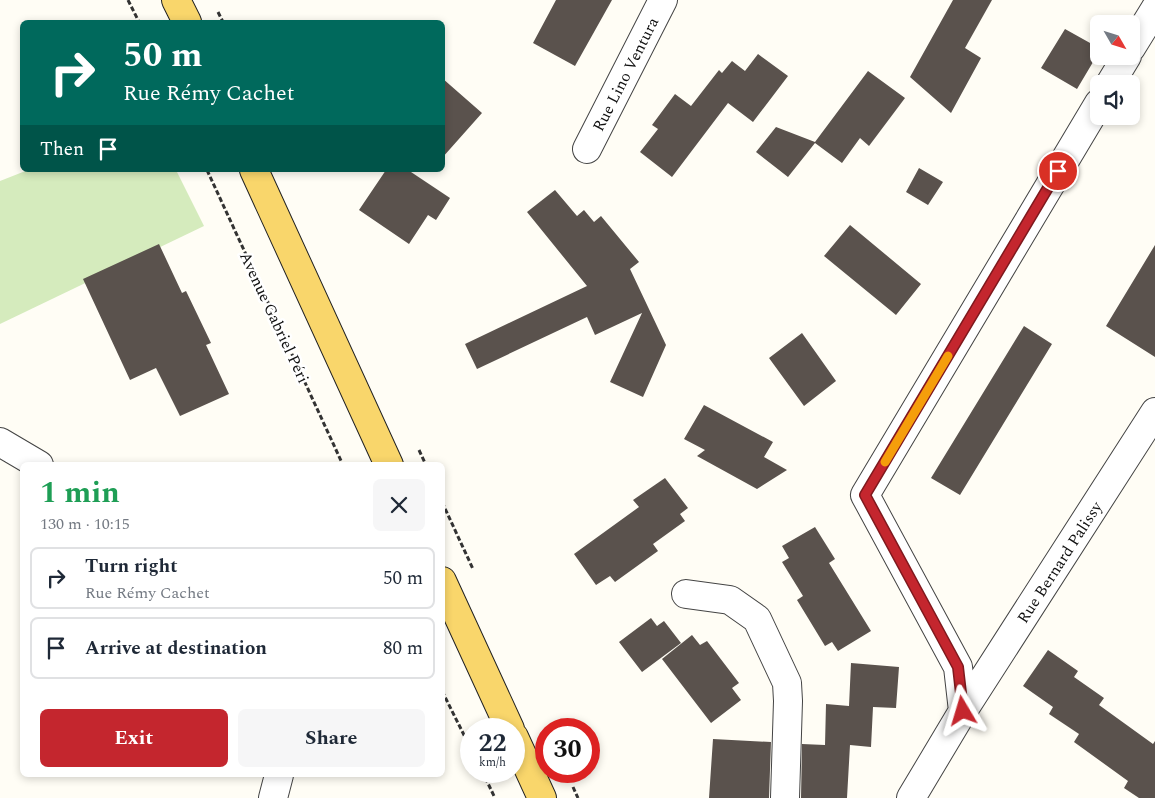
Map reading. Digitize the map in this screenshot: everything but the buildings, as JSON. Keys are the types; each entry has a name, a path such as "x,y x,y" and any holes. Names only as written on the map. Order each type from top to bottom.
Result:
{"main road":[{"path":"176,0 185,20"},
{"path":"255,172 388,462"},
{"path":"445,588 505,718"},
{"path":"525,761 542,798"}],"street":[{"name":"Rue Lino Ventura","path":"587,149 663,0"},
{"path":"1140,33 1155,9"},
{"path":"963,711 958,667 865,495 1090,118"},
{"name":"Rue Bernard Palissy","path":"910,798 963,711 1155,412"},
{"path":"0,442 34,462"},
{"path":"686,594 730,600 757,619 787,683 785,798"},
{"path":"273,798 278,777"}],"path":[{"path":"128,0 137,20"},
{"name":"Avenue Gabriel Péri","path":"208,172 342,462"},
{"path":"445,697 460,727"},
{"path":"488,783 495,798"}],"green space":[{"path":"23,172 177,172 204,226 0,324 0,181"}],"slow traffic":[{"path":"885,462 948,356"}],"route":[{"path":"963,711 958,667 865,495 1058,171"}]}
